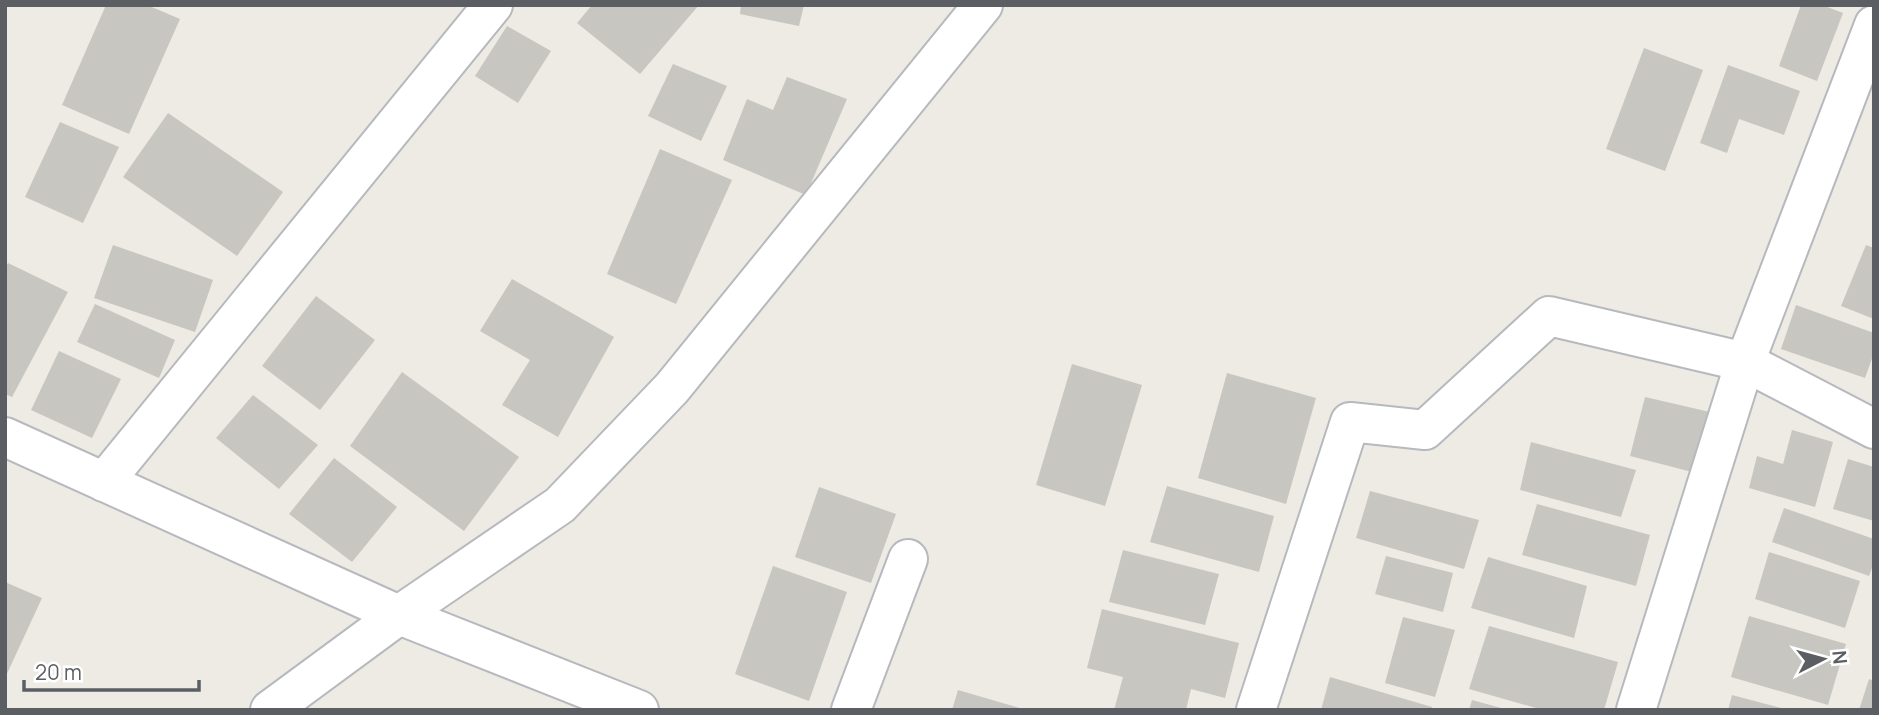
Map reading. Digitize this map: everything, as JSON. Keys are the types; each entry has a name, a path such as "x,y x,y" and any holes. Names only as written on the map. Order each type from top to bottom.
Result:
{"street":[{"path":"104,482 493,5"},
{"path":"270,710 398,614 560,505 673,388 983,5"},
{"path":"1636,710 1745,362 1874,25"},
{"path":"1256,710 1350,422 1424,430 1549,316 1745,362 1874,429"},
{"path":"5,437 398,614 639,710"},
{"path":"851,710 908,559"}],"building":[{"path":"106,5 147,5 180,19 129,134 62,105"},
{"path":"592,5 699,5 640,74 577,23"},
{"path":"741,5 804,5 799,26 740,14"},
{"path":"1801,5 1822,5 1843,13 1817,81 1779,66"},
{"path":"507,26 551,51 518,103 475,76"},
{"path":"1644,48 1703,70 1665,171 1606,149"},
{"path":"673,64 727,86 701,141 648,116"},
{"path":"1728,65 1800,91 1784,135 1739,119 1727,153 1700,143"},
{"path":"787,77 847,99 806,195 723,160 747,99 773,110"},
{"path":"168,113 283,192 237,256 123,177"},
{"path":"60,122 119,147 83,223 25,197"},
{"path":"660,149 732,180 676,304 607,274"},
{"path":"113,245 213,280 195,332 94,298"},
{"path":"1866,245 1874,248 1874,319 1841,306"},
{"path":"8,263 68,292 12,397 5,394 5,269"},
{"path":"512,279 614,337 558,437 502,405 530,360 480,331"},
{"path":"316,296 375,340 320,410 262,366"},
{"path":"95,304 175,340 159,378 77,342"},
{"path":"1796,305 1874,333 1874,353 1865,378 1781,349"},
{"path":"59,351 121,379 92,438 31,410"},
{"path":"1072,364 1142,385 1105,506 1036,485"},
{"path":"402,372 519,457 464,531 350,446"},
{"path":"1227,373 1316,398 1286,504 1198,478"},
{"path":"253,395 318,445 279,489 216,438"},
{"path":"1645,397 1710,412 1692,472 1630,456"},
{"path":"1792,430 1833,442 1815,507 1749,488 1757,456 1783,464"},
{"path":"1531,442 1636,470 1621,517 1520,490"},
{"path":"334,458 397,507 352,562 289,514"},
{"path":"1848,459 1874,467 1874,521 1833,509"},
{"path":"1167,486 1274,516 1259,572 1150,542"},
{"path":"819,487 896,514 871,583 795,557"},
{"path":"1370,491 1479,520 1464,569 1356,538"},
{"path":"1537,504 1650,535 1636,586 1522,555"},
{"path":"1784,508 1874,539 1874,563 1869,576 1772,542"},
{"path":"1123,550 1219,574 1205,625 1109,602"},
{"path":"1769,552 1860,581 1845,628 1755,599"},
{"path":"1386,556 1453,573 1443,612 1375,594"},
{"path":"1488,557 1587,586 1574,638 1471,608"},
{"path":"773,566 847,592 809,701 735,674"},
{"path":"5,582 42,598 5,678"},
{"path":"1102,609 1239,643 1225,698 1191,689 1186,710 1114,710 1123,677 1087,668"},
{"path":"1749,616 1846,644 1828,705 1731,677"},
{"path":"1403,617 1455,630 1435,697 1385,683"},
{"path":"1489,626 1618,662 1604,710 1543,710 1469,689"},
{"path":"1330,677 1432,707 1431,710 1321,710"},
{"path":"1869,679 1874,681 1874,710 1859,710"},
{"path":"958,690 1023,709 1023,710 952,710"},
{"path":"1732,695 1785,709 1785,710 1728,710"},
{"path":"1472,700 1505,709 1505,710 1469,710"}]}
